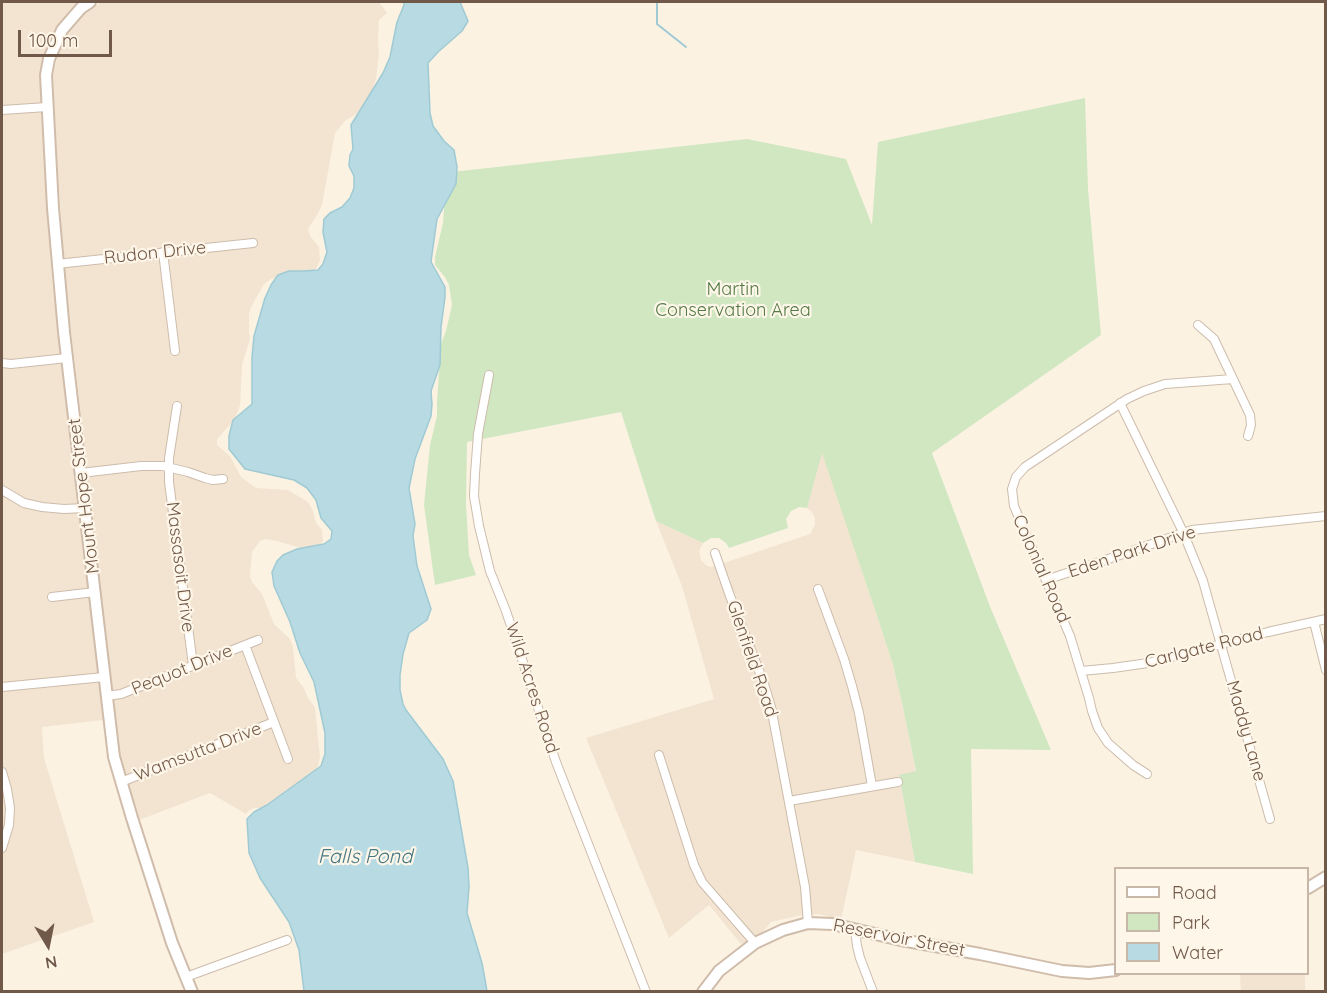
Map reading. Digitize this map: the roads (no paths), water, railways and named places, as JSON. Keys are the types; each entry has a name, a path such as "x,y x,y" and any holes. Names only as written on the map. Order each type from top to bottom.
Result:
{"street":[{"name":"Mount Hope Street","path":"90,2 81,8 62,30 49,59 46,75 57,264 114,757 172,943 192,992"},
{"path":"2,110 47,107"},
{"name":"Rudon Drive","path":"57,264 253,243"},
{"path":"163,252 175,351"},
{"path":"1198,325 1214,339 1250,415 1251,425 1248,436"},
{"path":"2,363 67,358"},
{"name":"Wild Acres Road","path":"489,375 478,434 474,496 490,571 510,622 556,762 646,992"},
{"name":"Colonial Road","path":"1147,774 1108,743 1098,728 1070,636 1014,506 1012,495 1014,483 1025,467 1138,393 1165,384 1233,380"},
{"name":"Maddy Lane","path":"1120,403 1183,532 1203,581 1270,819"},
{"name":"Massasoit Drive","path":"177,406 169,482 193,665"},
{"path":"81,473 141,466 169,468 213,480 223,479"},
{"path":"2,490 24,503 42,507 85,508"},
{"name":"Eden Park Drive","path":"1046,580 1191,530 1326,516"},
{"name":"Glenfield Road","path":"715,553 771,707 805,887 808,923"},
{"path":"818,589 852,686 872,786"},
{"path":"52,597 95,592"},
{"name":"Carlgate Road","path":"1081,671 1148,663 1326,619"},
{"path":"1314,622 1326,670"},
{"name":"Pequot Drive","path":"106,696 120,694 258,640"},
{"path":"245,645 288,759"},
{"path":"2,687 104,677"},
{"name":"Wamsutta Drive","path":"121,782 274,722"},
{"path":"659,755 690,855 702,882 755,943"},
{"path":"2,772 10,808 9,825 2,848"},
{"path":"789,801 898,782"},
{"path":"1309,887 1326,877"},
{"name":"Reservoir Street","path":"703,992 719,971 755,943 783,930 808,923 832,924 901,940 1062,971 1089,973 1114,970"},
{"path":"855,929 860,958 873,992"},
{"path":"186,977 287,940"}],"water":[{"name":"Falls Pond","path":"404,2 460,2 468,21 462,31 428,63 430,113 433,126 454,150 457,167 456,184 437,219 431,262 445,287 440,365 431,391 431,416 415,459 409,488 415,524 413,536 417,566 431,609 427,620 409,633 403,654 400,690 406,710 443,759 453,781 468,868 467,913 482,963 487,991 304,991 299,950 289,922 260,878 249,853 247,819 321,766 325,754 325,733 314,682 274,586 272,572 283,555 297,549 324,544 331,539 332,531 321,518 316,500 307,488 294,480 245,469 229,449 229,436 233,420 252,404 254,336 271,285 278,275 289,271 318,270 327,252 323,232 324,219 342,207 350,198 354,188 354,176 349,166 353,149 351,125 383,73 390,57 397,22"}],"waterway":[{"path":"657,2 657,24 686,47"}],"park label":[{"name":"Martin Conservation Area","path":"733,300"}]}
